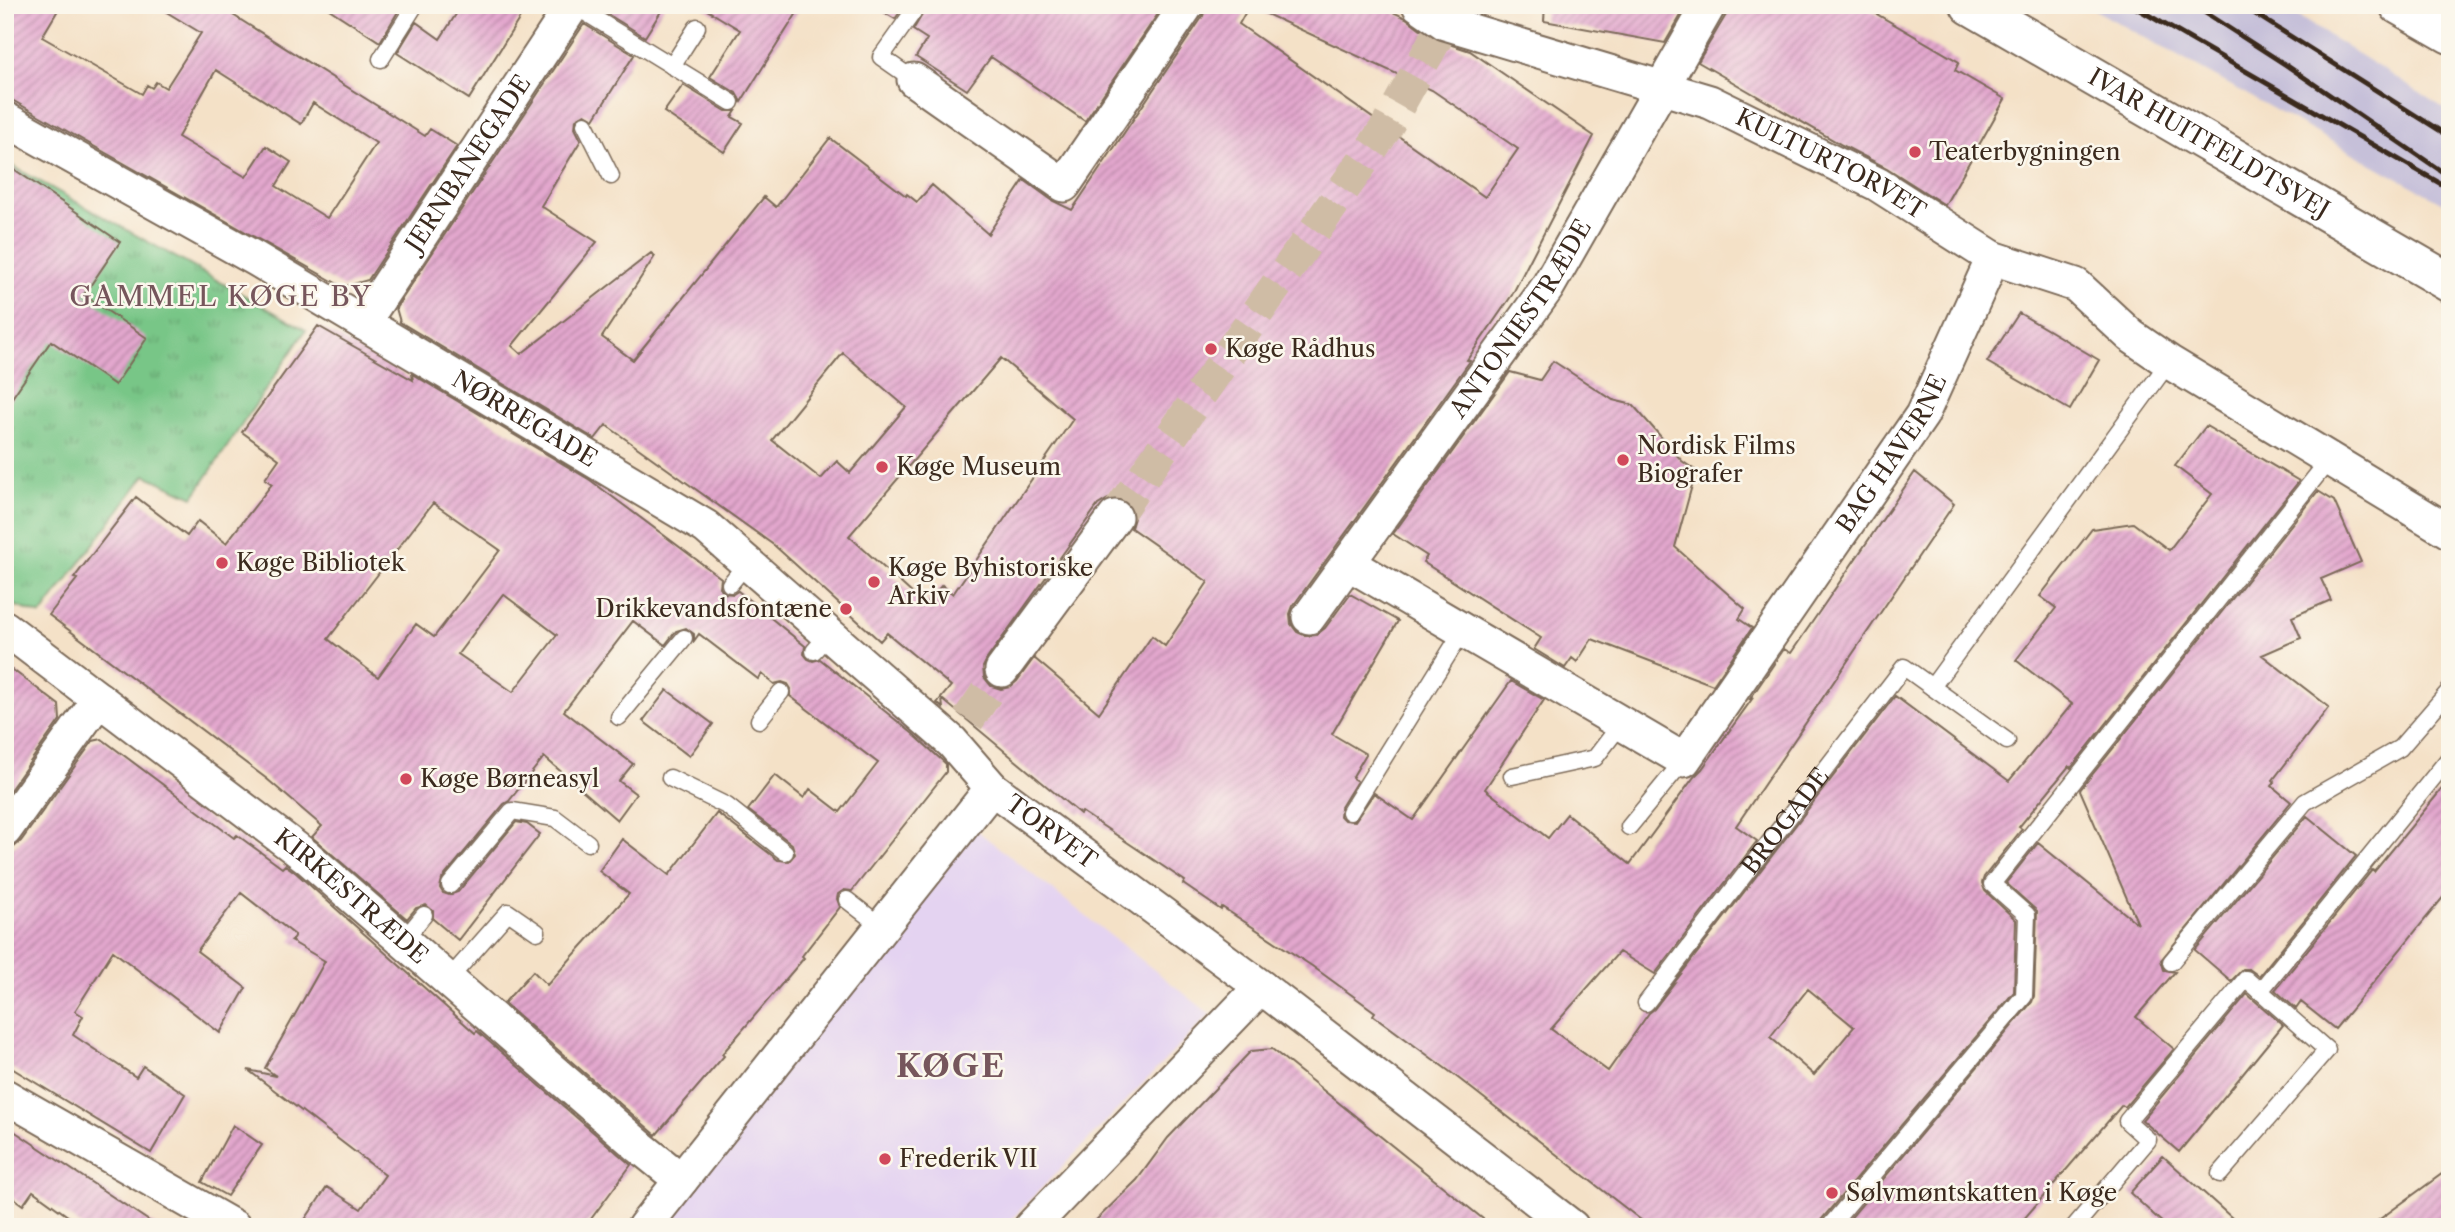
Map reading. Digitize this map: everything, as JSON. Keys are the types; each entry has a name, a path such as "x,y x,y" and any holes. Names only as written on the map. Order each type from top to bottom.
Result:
{"street":[{"name":"JERNBANEGADE","path":"363,324 526,87 573,5"},
{"path":"914,80 1063,185 1187,5"},
{"name":"ANTONIESTRÆDE","path":"1309,617 1547,288 1709,5"},
{"name":"IVAR HUITFELDTSVEJ","path":"1970,5 2450,283"},
{"path":"2399,5 2450,34"},
{"name":"KULTURTORVET","path":"1439,17 1661,89 1710,102 1878,184 1993,258"},
{"name":"NØRREGADE","path":"5,119 256,259 706,527 739,573 821,643 960,731 992,788"},
{"path":"1993,258 2077,285 2131,336 2169,362 2450,532"},
{"name":"BAG HAVERNE","path":"1684,760 1922,415 1993,258"},
{"path":"1002,670 1115,517"},
{"path":"1348,563 1684,760"},
{"name":"KIRKESTRÆDE","path":"5,628 307,857 681,1180"},
{"path":"5,830 99,699"},
{"name":"TORVET","path":"644,1227 992,788 1261,987"},
{"path":"1031,1227 1261,987 1572,1227"},
{"path":"8,1101 234,1227"}],"lane":[{"path":"382,59 415,5"},
{"path":"573,5 732,102"},
{"path":"914,80 881,57 918,5"},
{"path":"672,66 697,27"},
{"path":"585,124 611,176"},
{"path":"1932,687 2169,362"},
{"path":"1829,1227 2024,996 2027,915 1992,884 2329,460"},
{"path":"1350,812 1462,632"},
{"path":"619,717 684,638"},
{"name":"BROGADE","path":"1646,1003 1904,667 2007,741"},
{"path":"2171,962 2305,802 2400,748 2450,690"},
{"path":"759,720 781,692"},
{"path":"1512,776 1595,758 1621,724"},
{"path":"2260,991 2450,757"},
{"path":"1629,827 1684,760"},
{"path":"670,778 727,806 785,852"},
{"path":"450,885 512,811 555,818 588,843"},
{"path":"847,900 881,927"},
{"path":"447,980 508,912 537,932"},
{"path":"402,941 424,915"},
{"path":"2074,1227 2148,1140 2127,1121 2246,979 2327,1050 2220,1174"}],"shaded area":[{"path":"2086,5 2280,5 2450,112 2450,207"},
{"path":"961,818 1210,1014 1004,1227 635,1227"}],"green space":[{"path":"5,162 306,330 193,497 145,475 41,615 5,602"}],"building":[{"path":"5,5 61,5 42,37 142,94 147,85 152,88 156,82 166,88 201,33 155,5 217,5 425,136 430,129 457,146 368,280 343,287 5,96","holes":["216,70 301,124 313,103 376,143 327,218 276,186 291,162 266,146 246,177 178,137"]},
{"path":"323,5 392,5 399,10 380,42"},
{"path":"462,5 528,5 469,99 397,53 416,22 440,39"},
{"path":"665,5 645,37 596,7"},
{"path":"699,5 802,5 741,102 736,93 710,77 740,30"},
{"path":"871,5 905,5 895,19"},
{"path":"928,5 1164,5 1085,121 991,57 967,90 916,57 927,39 913,30"},
{"path":"1206,5 1378,5 1406,18 1434,39 1470,51 1594,136 1512,295 1467,360 1470,361 1293,606 1290,614 1291,624 1297,632 1306,636 1316,635 1325,628 1350,594 1398,621 1332,734 1366,754 1352,778 1357,781 1341,807 1340,816 1344,820 1355,821 1374,793 1413,820 1511,681 1544,700 1485,789 1548,838 1567,814 1630,864 1702,769 1784,649 1791,653 1915,472 1954,504 1736,826 1757,841 1655,974 1619,952 1551,1029 1608,1071 1649,1013 1895,696 2009,781 2072,704 2016,660 2056,608 2040,596 2092,529 2133,523 2169,550 2212,494 2175,466 2206,426 2299,481 2071,768 2069,766 2019,827 2022,829 1984,877 1982,883 1985,891 2016,920 2014,992 1821,1220 1819,1227 1650,1227 1373,1015 1375,1012 1312,966 1222,907 1221,910 1183,884 1185,881 1082,812 1080,814 942,699 943,708 937,703 951,686 887,633 880,641 775,546 606,425 595,439 400,322 396,308 584,24 634,55 594,119 585,114 576,119 575,128 581,140 541,206 597,242 512,346 521,354 651,253 655,256 602,337 633,360 764,197 776,207 830,138 917,202 932,185 988,234 1024,180 1053,201 1072,210 1203,16","holes":["1249,6 1432,90 1518,149 1485,197 1239,24","843,353 906,407 850,473 837,461 821,479 772,440","1001,358 1073,419 953,594 942,585 925,605 849,536","1108,499 1126,501 1134,518 1131,528 1208,582 1165,646 1152,636 1099,713 1034,658 1010,687 1001,689 991,686 984,677 983,667 987,659 1098,505","1808,989 1854,1027 1814,1075 1770,1037"]},
{"path":"1545,5 1687,5 1665,43 1544,21"},
{"name":"Teaterbygningen","path":"1728,5 1861,5 1959,62 1955,70 2005,99 1945,205 1887,168 1698,62 1726,15"},
{"path":"683,85 726,111 736,111 732,117 743,123 724,152 664,112"},
{"path":"5,163 120,242 84,295 147,338 115,385 51,341 5,408"},
{"path":"2019,313 2099,360 2070,410 1987,362"},
{"path":"318,326 413,380 412,374 590,480 721,578 720,587 724,593 733,594 738,591 805,646 804,654 808,659 820,659 946,764 946,772 852,891 844,890 838,894 840,907 802,956 804,958 656,1135 504,1003 533,971 547,985 629,894 599,871 622,839 669,875 717,813 778,860 789,861 795,854 792,844 748,810 775,775 804,798 810,789 840,812 878,763 790,696 791,689 788,684 774,684 762,674 758,679 699,634 694,641 694,634 686,628 676,631 665,645 633,621 564,711 633,764 619,781 636,794 617,820 544,757 442,879 440,888 443,893 449,895 458,892 516,822 527,824 540,834 458,940 433,919 433,911 426,905 416,908 407,919 312,837 322,826 267,779 49,615 136,497 187,536 198,521 226,543 272,484 265,479 279,459 242,432","holes":["433,503 500,550 434,637 416,624 378,677 328,639","503,594 557,635 513,692 458,654"]},
{"path":"1553,361 1613,400 1633,405 1682,461 1696,471 1675,547 1745,609 1739,619 1752,628 1713,685 1592,639 1577,662 1572,658 1565,668 1534,649 1541,638 1423,562 1427,556 1393,534 1510,372 1540,380"},
{"path":"2318,491 2334,501 2361,562 2321,579 2331,600 2292,617 2301,638 2262,655 2329,707 2273,780 2275,782 2272,786 2291,802 2161,960 2164,970 2175,972 2136,1017 2174,1049 2017,1227 1843,1227 2032,1002 2037,911 2006,883 2038,843 2138,924 2080,790"},
{"path":"5,664 59,705 60,720 5,797"},
{"path":"667,690 713,724 689,756 643,721"},
{"path":"102,739 234,838 237,835 282,868 285,865 295,872 475,1033 477,1031 631,1165 585,1227 300,1227 327,1187 361,1209 385,1175 248,1070 276,1076 265,1068 325,961 291,941 295,935 241,893 197,951 246,988 220,1033 113,951 75,1011 83,1016 73,1035 136,1077 143,1066 185,1094 151,1153 5,1064 5,849 14,847 21,841 93,741"},
{"path":"2450,779 2450,889 2335,1029 2301,1002 2296,1009 2275,990"},
{"path":"2307,816 2356,856 2259,976 2249,969 2243,969 2231,981 2195,950"},
{"path":"2247,994 2283,1025 2179,1152 2142,1120"},
{"path":"1272,1049 1493,1227 1089,1227 1137,1180 1168,1138 1251,1051"},
{"path":"5,1125 158,1227 83,1227 33,1191 23,1205 5,1192"},
{"path":"233,1125 262,1145 227,1196 202,1182"},
{"path":"2163,1156 2242,1227 2167,1227 2130,1193"},
{"path":"2450,1168 2450,1227 2369,1227"}],"tunnel":[{"path":"1115,517 1386,128 1439,33"},
{"path":"968,720 1002,670"}],"railway":[{"path":"2131,5 2450,189"},
{"path":"2193,5 2450,177"},
{"path":"2241,5 2450,137"}],"place":[{"name":"Teaterbygningen","path":"1915,152"},
{"name":"Køge Rådhus","path":"1211,349"},
{"name":"Nordisk Films Biografer","path":"1623,460"},
{"name":"Køge Museum","path":"882,467"},
{"name":"Køge Bibliotek","path":"222,563"},
{"name":"Køge Byhistoriske Arkiv","path":"874,582"},
{"name":"Drikkevandsfontæne","path":"846,609"},
{"name":"Køge Børneasyl","path":"406,779"},
{"name":"Frederik VII","path":"885,1159"},
{"name":"Sølvmøntskatten i Køge","path":"1832,1193"}],"district":[{"name":"GAMMEL KØGE BY","path":"221,296"},
{"name":"KØGE","path":"951,1066"}]}
